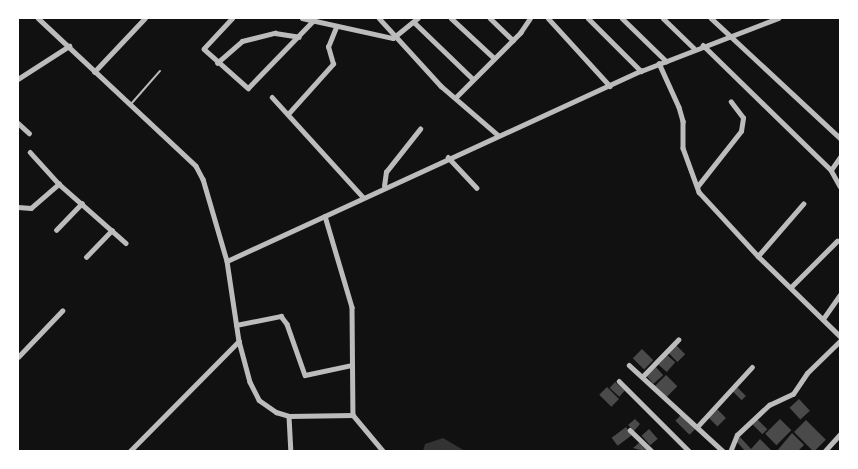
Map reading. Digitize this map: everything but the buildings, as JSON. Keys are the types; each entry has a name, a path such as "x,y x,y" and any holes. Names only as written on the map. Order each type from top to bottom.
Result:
{"street":[{"path":"38,18 196,166 203,180 227,261 239,341 250,382 259,400 276,412 289,416 353,414"},
{"path":"94,72 145,18"},
{"path":"233,18 205,44 206,53 248,88 314,20"},
{"path":"302,18 336,27 397,37"},
{"path":"379,18 442,86 498,135"},
{"path":"397,37 418,18"},
{"path":"451,18 494,58"},
{"path":"490,18 513,40"},
{"path":"456,97 513,40 530,18"},
{"path":"548,18 610,86"},
{"path":"588,18 642,71"},
{"path":"622,18 666,61"},
{"path":"663,18 694,48"},
{"path":"711,18 840,138"},
{"path":"227,261 326,216 384,186 694,48 769,19 778,18"},
{"path":"414,22 473,79"},
{"path":"289,112 333,64 328,47 336,27"},
{"path":"217,63 242,41 274,34 299,37"},
{"path":"703,45 831,170 840,186"},
{"path":"18,79 69,46"},
{"path":"660,63 679,107 683,121 683,148 697,187 720,217 840,336"},
{"path":"272,97 289,112 363,197"},
{"path":"697,187 743,123 731,102"},
{"path":"18,123 29,133"},
{"path":"384,186 391,164 420,129"},
{"path":"30,152 60,184 126,243"},
{"path":"831,170 840,156"},
{"path":"448,157 477,188"},
{"path":"18,207 31,208 60,184"},
{"path":"56,230 82,203"},
{"path":"758,256 803,204"},
{"path":"326,216 352,307 353,414 384,452"},
{"path":"86,257 112,230"},
{"path":"790,287 837,241"},
{"path":"823,318 840,295"},
{"path":"18,357 62,311"},
{"path":"236,325 281,316 287,324 305,375 352,365"},
{"path":"642,377 678,340"},
{"path":"129,452 239,341"},
{"path":"730,452 737,435 769,405 793,394 807,374 840,341"},
{"path":"629,365 724,452"},
{"path":"696,427 752,367"},
{"path":"619,381 690,452"},
{"path":"289,416 290,452"},
{"path":"630,430 653,452"},
{"path":"824,452 840,434"}],"lane":[{"path":"131,104 160,70"}],"shaded area":[{"path":"443,438 465,451 423,451 425,444"}]}
